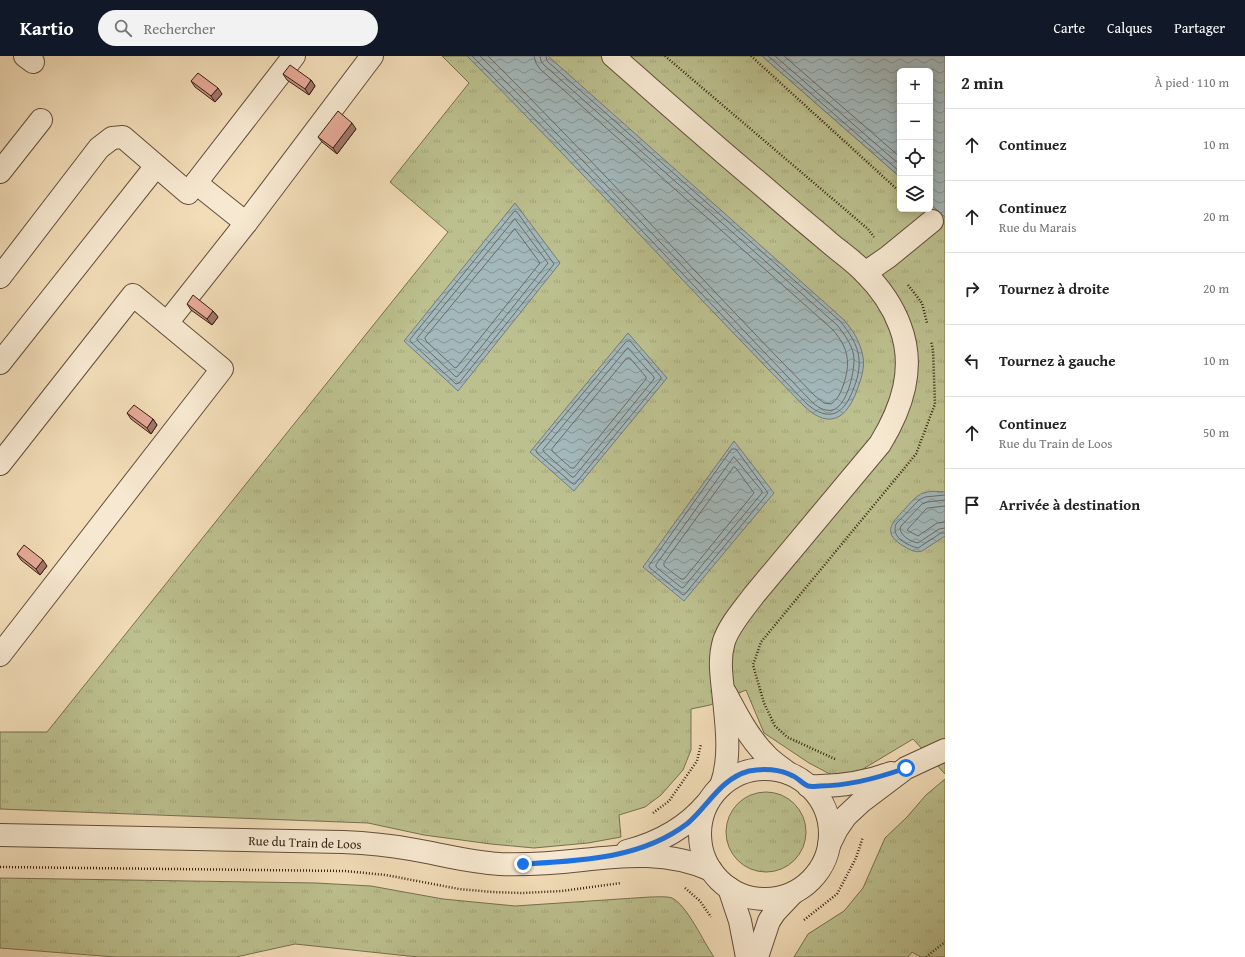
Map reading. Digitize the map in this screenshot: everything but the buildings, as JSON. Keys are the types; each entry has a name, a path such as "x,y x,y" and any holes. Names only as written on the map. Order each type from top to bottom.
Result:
{"street":[{"path":"0,277 99,148 112,138 123,137 188,193 294,56"},
{"path":"167,324 246,223 372,56"},
{"path":"612,56 865,273 893,311 900,326 905,343 907,363 906,384 900,404 891,425 880,444 738,616 729,630 721,656 720,671 728,760 726,773 703,814 700,830 703,855 711,870 719,880 729,888 746,896 756,899 775,898 793,893"},
{"path":"0,172 41,120"},
{"path":"0,363 156,166"},
{"path":"196,183 246,223"},
{"path":"865,273 888,257 932,221"},
{"path":"0,464 133,295 222,369 0,655"},
{"path":"722,688 752,737 766,755 800,781 820,801 828,818 830,837 829,846"},
{"path":"716,792 735,776 763,769 776,770 800,781 843,785 877,778 906,768 945,750"},
{"path":"757,957 769,921 775,912 793,893 810,881 816,874 822,865 837,829 846,816 861,802 906,768"},
{"name":"Rue du Train de Loos","path":"608,856 638,848 661,839 675,831 698,814 716,792"},
{"name":"Rue du Train de Loos","path":"0,835 343,842 389,846 472,861 499,864 548,863 608,856 666,857 692,862 711,870"},
{"path":"729,888 740,920 747,957"}],"path":[{"path":"665,56 868,229 888,257"},
{"path":"751,56 897,189"},
{"path":"736,712 764,703 775,726 787,737 838,761"},
{"path":"650,815 670,801 697,761 701,743"},
{"path":"802,921 836,894 856,858 864,835"},
{"path":"0,867 345,871 386,875 460,889 522,893 562,891 622,883"},
{"path":"680,886 685,888 700,901 713,921"},
{"path":"926,957 945,942"}],"green space":[{"path":"442,56 762,56 897,174 897,212 933,212 933,207 945,217 945,774 913,739 843,781 809,763 764,733 746,690 710,705 691,709 691,750 683,770 661,795 645,807 619,815 621,837 588,843 534,848 424,835 368,823 0,809 0,732 47,732 448,232 390,182 469,83"},
{"path":"945,779 945,957 921,957 912,952 908,957 794,957 808,934 844,911 863,888 885,838 907,817 926,795"},
{"path":"766,792 781,795 794,804 803,817 806,832 803,847 794,860 781,869 766,872 751,869 738,860 729,847 726,832 729,817 738,804 751,795"},
{"path":"0,878 316,883 371,886 443,899 515,906 667,897 678,902 683,908 714,957 418,957 295,944 236,957 115,957 0,948"}],"water":[{"path":"467,56 548,56 843,319 858,341 862,351 863,365 860,382 853,400 843,414 837,418 822,418 805,407"},
{"path":"762,56 945,56 945,217 933,207 933,68 897,68 897,174"},
{"path":"515,203 560,263 458,391 404,341"},
{"path":"628,333 667,378 574,491 530,452"},
{"path":"734,441 774,493 684,601 643,567"},
{"path":"934,491 945,492 945,536 918,552 907,548 893,538 891,529 895,519 920,494"}],"route":[{"path":"523,864 582,860 608,856 638,848 661,839 687,823 698,814 721,786 735,776 743,773 768,769 776,770 792,775 808,786 828,786 843,785 877,778 906,768"}]}
